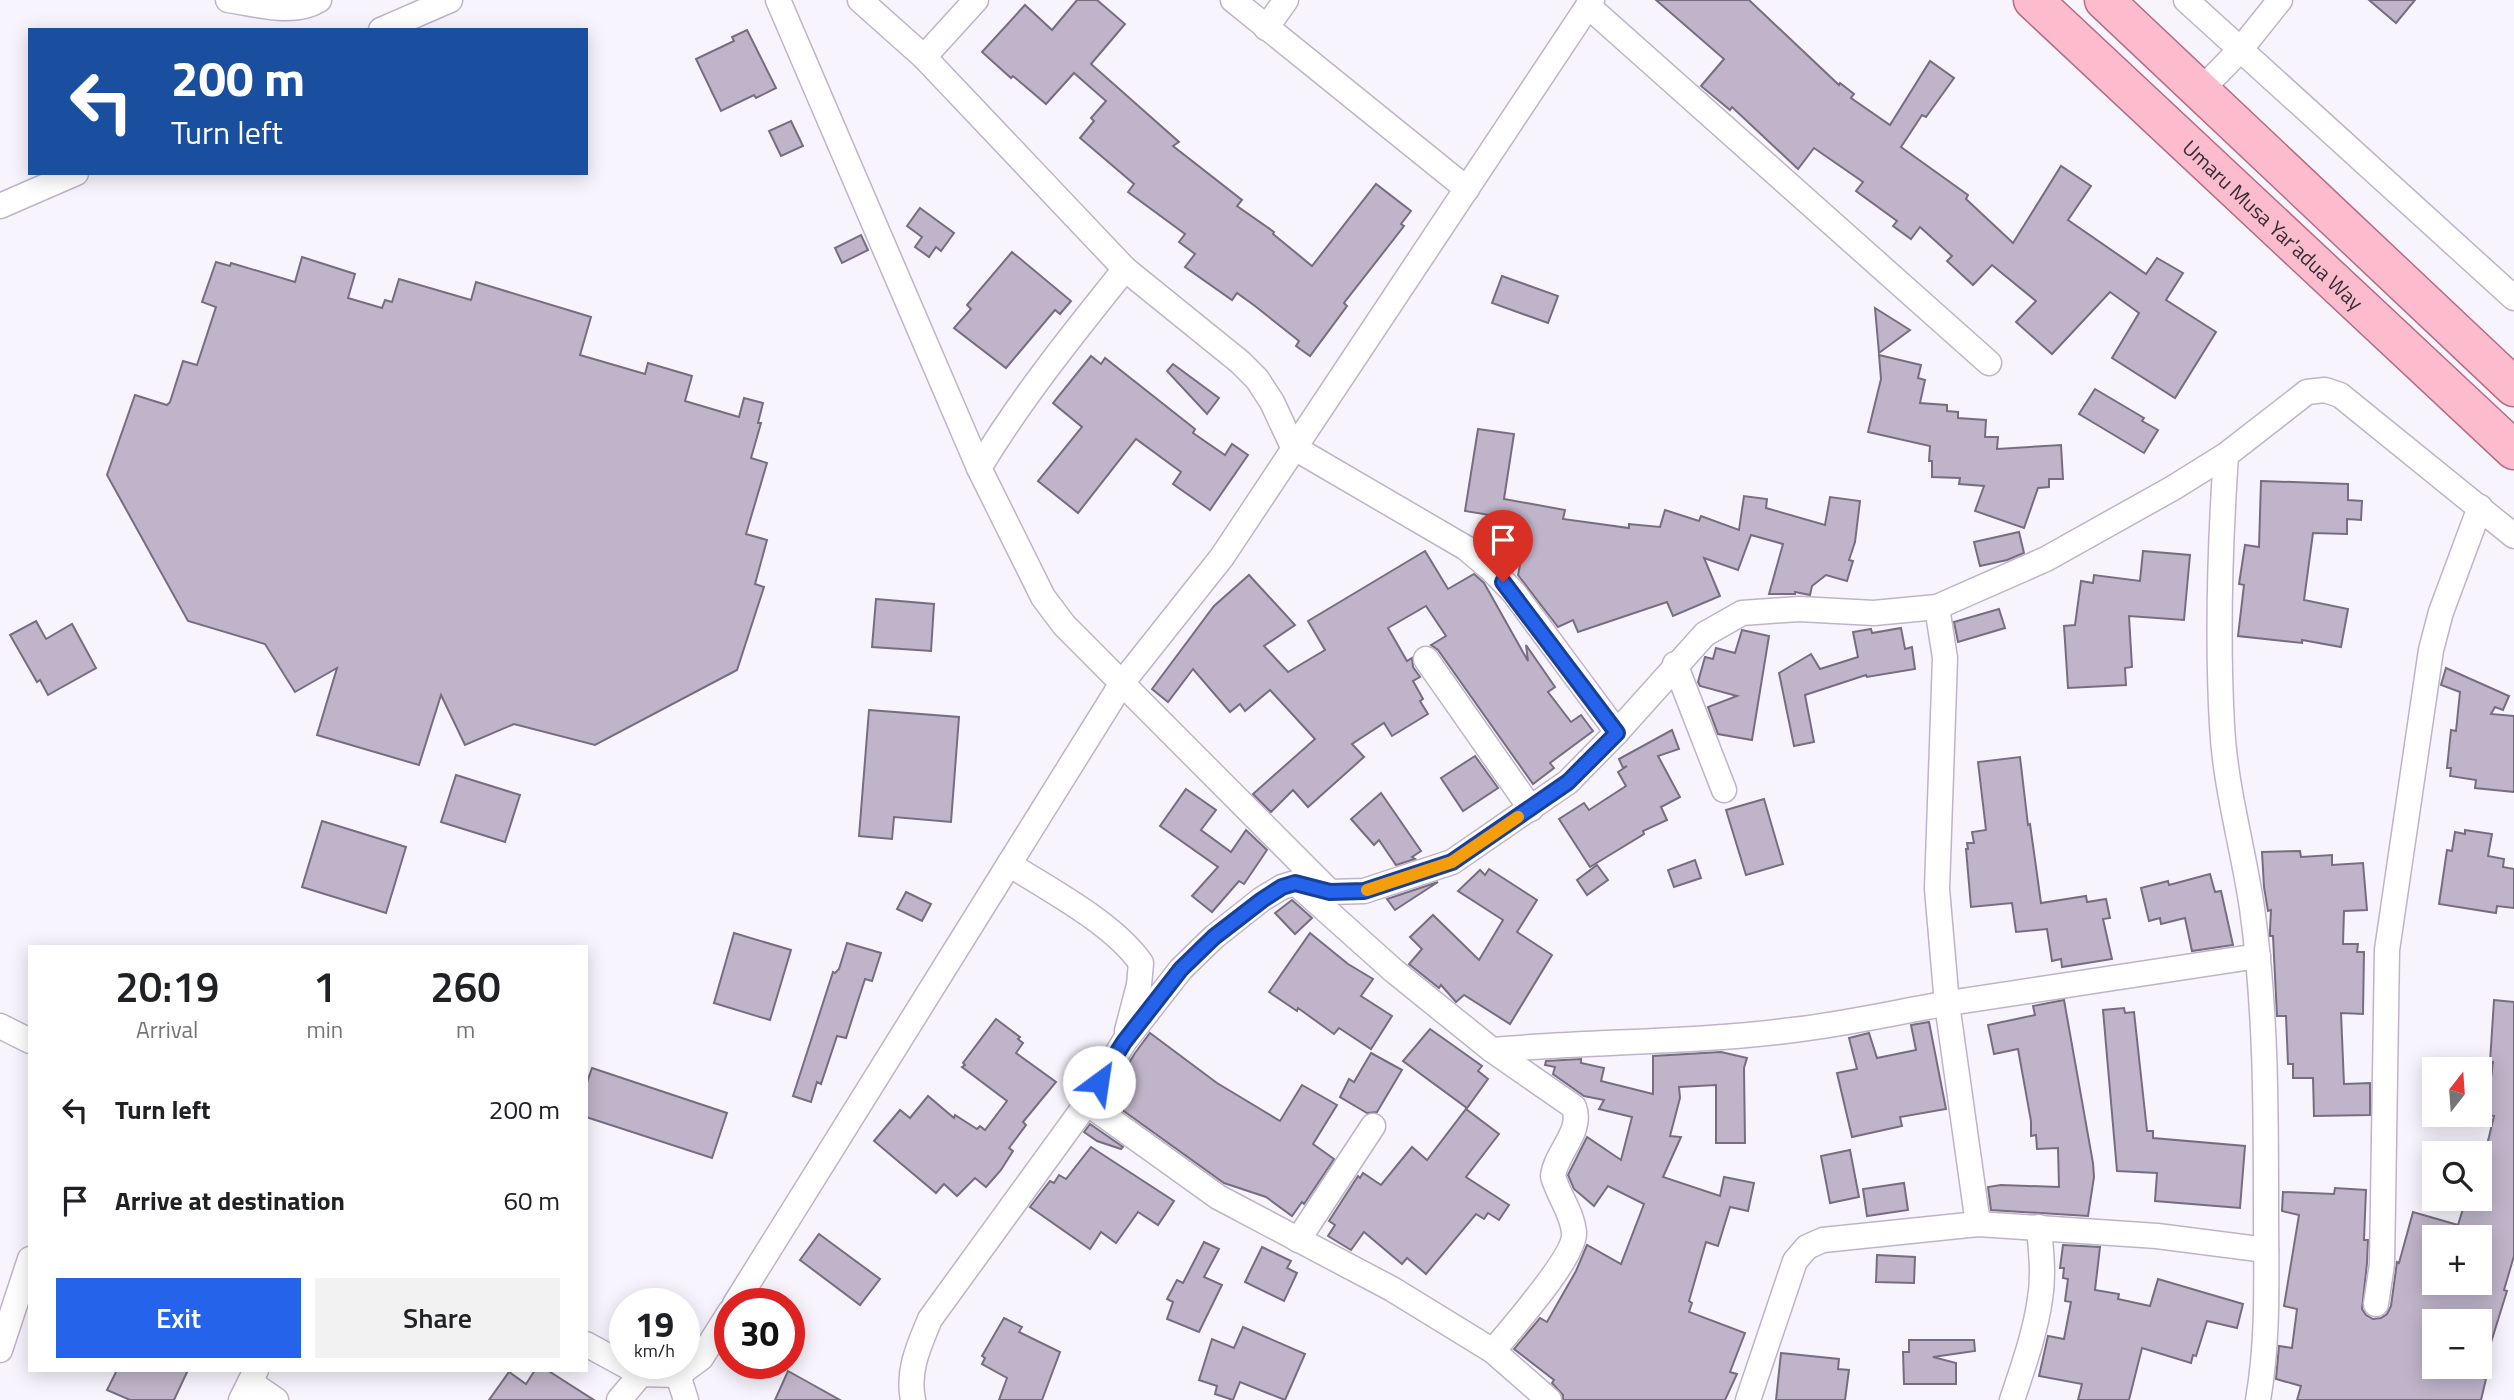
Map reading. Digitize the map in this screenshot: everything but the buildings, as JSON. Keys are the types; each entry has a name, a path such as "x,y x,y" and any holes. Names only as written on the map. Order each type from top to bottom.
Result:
{"main road":[{"name":"Umaru Musa Yar'adua Way","path":"2033,0 2514,450"},
{"path":"2104,0 2514,387"}],"street":[{"path":"228,0 284,8 295,8 319,0"},
{"path":"390,17 450,0"},
{"path":"778,0 979,468 1043,597 1064,625 1330,892"},
{"path":"860,0 924,57 1125,269 1240,362 1272,402 1293,447 1466,548 1492,570 1514,593 1617,733"},
{"path":"924,57 976,0"},
{"path":"1233,0 1467,189"},
{"path":"1266,29 1286,0"},
{"path":"2186,0 2514,298"},
{"path":"2201,90 2240,50 2280,0"},
{"path":"745,1288 1122,683 1222,557 1590,3 1989,363"},
{"path":"0,206 71,175"},
{"path":"979,468 1047,366 1125,269"},
{"path":"914,1400 911,1387 915,1356 930,1319 1087,1103 1124,1042 1181,969 1214,937 1282,887 1295,883 1330,892 1364,891 1452,862 1568,782 1617,733 1675,664 1705,634 1742,612 1798,609 1874,613 1937,607 2046,559 2174,488 2226,455 2307,392 2325,390 2340,395 2514,536"},
{"path":"2226,455 2221,537 2222,726 2226,769 2252,907 2258,956 2266,1097 2265,1331 2258,1400"},
{"path":"2376,1304 2382,1264 2387,950 2431,650 2441,612 2480,507"},
{"path":"1937,607 1945,658 1937,889 1947,1004 1978,1224"},
{"path":"1426,659 1531,808"},
{"path":"1675,664 1724,790"},
{"path":"1009,864 1111,931 1132,950 1141,963 1139,985 1124,1042"},
{"path":"1295,883 1394,971 1492,1050 1574,1107 1577,1116 1553,1177 1574,1227 1575,1237 1546,1286 1493,1352"},
{"path":"1492,1050 1790,1031 2258,956"},
{"path":"0,1026 28,1040"},
{"path":"1087,1103 1218,1197 1392,1289 1493,1352 1549,1400"},
{"path":"1298,1240 1373,1126"},
{"path":"1748,1400 1795,1261 1807,1247 1823,1240 1978,1224 2157,1236 2266,1250"},
{"path":"2012,1400 2032,1340 2040,1298 2042,1271 2039,1227"},
{"path":"0,1350 28,1265"},
{"path":"700,1359 714,1337"},
{"path":"588,1345 609,1357"},
{"path":"619,1400 636,1379"},
{"path":"679,1379 686,1400"},
{"path":"249,1384 276,1400"}],"slow traffic":[{"path":"1367,890 1452,862 1518,817"}],"route":[{"path":"1099,1082 1124,1042 1181,969 1214,937 1262,900 1282,887 1295,883 1330,892 1364,891 1452,862 1568,782 1617,733 1514,593 1503,582"}]}
